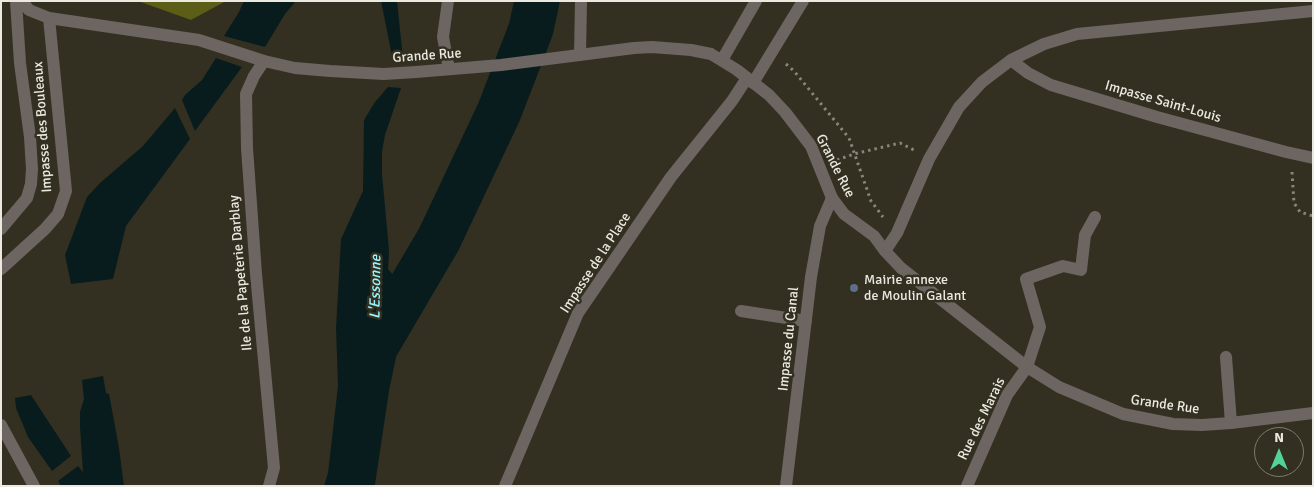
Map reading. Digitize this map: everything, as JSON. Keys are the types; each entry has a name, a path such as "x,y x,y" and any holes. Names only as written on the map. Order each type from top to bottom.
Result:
{"street":[{"path":"1,229 27,198 31,184 32,169 30,137 20,63 16,1"},
{"path":"22,1 30,10 49,18"},
{"path":"448,1 443,37 449,69"},
{"path":"580,55 582,1"},
{"path":"722,60 756,1"},
{"name":"Impasse de la Place","path":"505,486 578,313 672,177 771,52 803,1"},
{"path":"885,251 898,233 929,159 959,107 982,82 1011,60 1044,44 1077,34 1313,11"},
{"name":"Grande Rue","path":"49,18 198,40 264,61 295,68 384,74 501,65 652,47 691,50 711,54 769,95 799,130 811,146 832,198 844,214 874,236 901,268 1027,367 1059,387 1123,414 1172,424 1202,425 1231,423 1313,413"},
{"name":"Impasse des Bouleaux","path":"1,269 45,229 58,214 66,191 49,18"},
{"name":"Impasse Saint-Louis","path":"1011,60 1028,73 1051,85 1157,117 1291,154 1313,158"},
{"name":"Ile de la Papeterie Darblay","path":"264,61 254,76 246,94 256,274 274,468 269,486"},
{"name":"Impasse du Canal","path":"786,486 811,277 820,226 832,198"},
{"name":"Rue des Marais","path":"967,486 1007,394 1027,367 1040,327 1026,279 1063,266 1081,270 1085,235 1095,217"},
{"path":"741,311 806,321"},
{"path":"1226,357 1231,423"},
{"path":"1,425 34,486"}],"path":[{"path":"771,52 794,71 849,138 871,201 898,233"},
{"path":"854,154 900,143 929,159"},
{"path":"1291,154 1294,203 1300,212 1313,216"}],"shaded area":[{"path":"138,1 226,1 191,20"}],"water":[{"path":"244,1 296,1 285,14 265,47 224,36"},
{"path":"381,1 397,1 403,58 393,61"},
{"path":"519,1 549,1 540,48 510,47"},
{"path":"216,58 242,67 195,131 182,100 202,80"},
{"path":"388,87 401,88 385,135 382,152 382,174 389,250 387,294 367,386 352,486 324,486 328,473 338,386 336,328 341,239 363,191 364,120 375,102"},
{"path":"175,108 190,139 126,226 113,279 71,284 65,255 87,197 100,183 143,146"},
{"path":"103,376 106,393 109,394 124,486 61,486 58,481 78,466 83,472 80,427 80,412 84,399 82,380"},
{"path":"31,395 71,456 52,471 28,437 16,408 15,398"}],"waterway":[{"path":"375,348 439,239 499,112 531,29 537,1"},
{"name":"L'Essonne","path":"352,486 367,386 375,348 374,287"}],"place":[{"name":"Mairie annexe de Moulin Galant","path":"854,288"}]}
